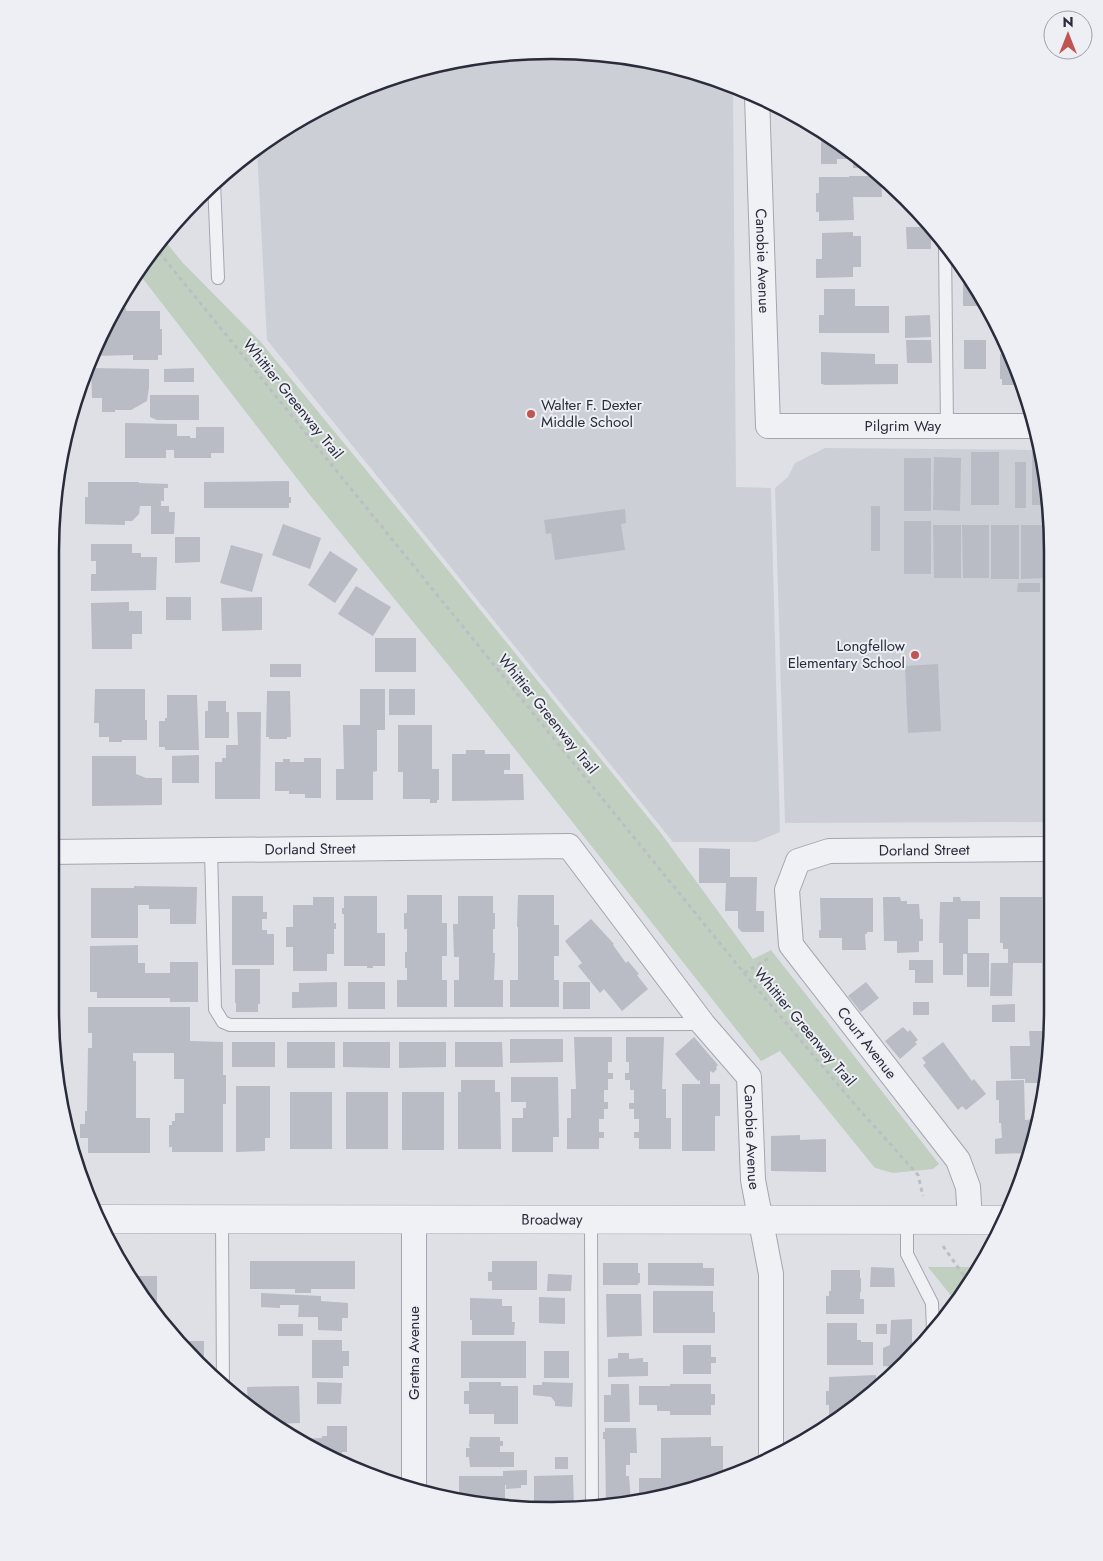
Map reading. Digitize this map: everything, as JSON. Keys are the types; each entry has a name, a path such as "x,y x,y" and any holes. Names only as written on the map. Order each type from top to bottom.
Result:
{"street":[{"name":"Canobie Avenue","path":"757,104 768,426"},
{"name":"Pilgrim Way","path":"768,426 1028,426"},
{"name":"Canobie Avenue","path":"569,846 703,1024 749,1077 753,1180 771,1274 776,1447"},
{"name":"Dorland Street","path":"59,852 569,846"},
{"name":"Dorland Street","path":"791,945 786,890 798,861 829,851 1044,850"},
{"name":"Court Avenue","path":"791,945 958,1160 968,1187 970,1220"},
{"name":"Broadway","path":"106,1219 996,1220"},
{"name":"Gretna Avenue","path":"414,1220 414,1482"}],"lane":[{"path":"214,193 218,278"},
{"path":"945,256 947,426"},
{"path":"211,850 215,1008 223,1022 230,1025 703,1024"},
{"path":"222,1219 223,1376"},
{"path":"591,1220 592,1500"},
{"path":"907,1220 907,1254 932,1303 933,1321"}],"path":[{"name":"Whittier Greenway Trail","path":"160,253 744,973 918,1176 923,1195"},
{"path":"744,973 791,945"},
{"path":"941,1242 965,1277"}],"shaded area":[{"name":"Walter F. Dexter Middle School","path":"519,60 584,60 648,68 733,93 736,487 771,488 780,832 756,842 673,842 267,340 257,157 305,125 363,96 393,85 455,68"},
{"name":"Longfellow Elementary School","path":"825,448 1034,450 1040,487 1044,552 1044,822 785,823 775,488 788,477 795,463"}],"green space":[{"path":"168,244 182,262 260,341 417,532 660,832 753,959 771,950 939,1164 933,1169 893,1173 875,1168 780,1051 761,1061 462,682 309,494 142,278"},
{"path":"928,1267 971,1267 951,1296"}],"building":[{"path":"821,139 848,159 837,159 837,164 821,164"},
{"path":"853,163 860,168 853,168"},
{"path":"870,176 881,186 882,197 853,197 854,220 819,221 819,212 816,212 816,193 819,193 819,177"},
{"path":"906,227 922,227 931,238 931,249 907,249"},
{"path":"853,232 853,236 861,236 861,267 853,267 853,277 816,278 816,259 822,259 822,233"},
{"path":"963,284 965,284 979,306 963,306"},
{"path":"824,289 855,289 855,306 889,306 889,333 819,333 819,315 824,315"},
{"path":"123,308 126,308 126,311 160,311 162,355 158,355 158,360 133,360 133,355 99,356"},
{"path":"930,315 931,337 905,338 905,316"},
{"path":"906,340 931,340 932,363 907,363"},
{"path":"964,340 986,340 986,369 964,369"},
{"path":"821,352 875,354 875,364 898,364 898,384 823,385 821,384"},
{"path":"1000,354 1003,354 1015,385 1002,385 1002,379 1000,379"},
{"path":"94,368 149,369 147,401 131,410 102,412 102,398 92,398 91,376"},
{"path":"194,368 194,382 164,382 164,369"},
{"path":"150,395 199,395 199,420 157,420 150,417"},
{"path":"125,423 177,424 177,436 190,436 190,438 196,438 196,427 224,427 224,453 211,453 211,458 174,458 174,450 166,450 166,458 125,458"},
{"path":"971,452 999,452 999,505 971,505"},
{"path":"1032,452 1034,452 1042,505 1032,505"},
{"path":"934,457 961,458 960,511 933,510"},
{"path":"904,458 931,458 931,511 904,511"},
{"path":"1015,462 1026,462 1026,508 1015,508"},
{"path":"289,481 291,503 289,503 289,508 204,508 204,482"},
{"path":"88,482 168,484 168,488 164,488 164,501 161,501 161,506 169,506 169,512 175,512 174,534 151,534 151,506 140,506 139,514 132,521 125,521 125,525 85,524 85,497 88,497"},
{"path":"871,506 880,506 880,551 871,551"},
{"path":"625,509 626,523 621,524 625,550 555,560 551,533 546,534 544,520"},
{"path":"904,521 931,521 931,574 904,574"},
{"path":"283,524 321,538 310,569 272,555"},
{"path":"933,525 961,525 961,578 934,578"},
{"path":"962,525 989,525 989,578 963,578"},
{"path":"991,525 1019,525 1019,579 991,579"},
{"path":"1021,525 1043,525 1044,578 1021,579"},
{"path":"175,537 200,537 200,562 175,563"},
{"path":"91,544 132,544 132,553 141,553 141,557 157,557 156,590 91,591 91,574 96,574 96,561 91,561"},
{"path":"231,545 263,554 252,592 220,583"},
{"path":"330,551 358,569 335,603 308,585"},
{"path":"1018,583 1040,583 1040,592 1017,592"},
{"path":"356,586 391,607 373,636 338,614"},
{"path":"166,597 191,597 191,620 166,620"},
{"path":"262,597 262,630 222,631 221,598"},
{"path":"129,602 129,611 142,611 142,634 132,634 132,649 92,649 91,603"},
{"path":"375,638 416,638 416,672 375,672"},
{"path":"270,664 301,664 301,677 270,677"},
{"path":"938,664 941,731 908,733 905,666"},
{"path":"95,689 145,689 147,740 109,742 109,737 99,737 99,723 94,723"},
{"path":"360,689 385,689 385,730 377,730 377,771 373,772 373,800 336,800 336,769 344,769 343,725 360,725"},
{"path":"389,689 415,689 415,715 389,715"},
{"path":"267,691 290,691 291,737 287,737 287,739 269,739 269,737 266,737"},
{"path":"167,695 197,695 199,750 165,750 165,747 159,747 159,721 165,721 165,718 167,718"},
{"path":"208,701 226,701 226,712 229,712 229,738 205,738 205,711 208,711"},
{"path":"237,712 261,712 260,799 215,799 215,762 222,762 222,758 226,758 226,745 238,745"},
{"path":"398,725 432,725 432,769 439,769 439,800 437,800 437,803 430,803 430,799 403,799 403,772 398,772"},
{"path":"466,750 485,750 485,754 510,754 510,770 504,770 504,774 523,774 524,800 452,801 452,754 466,754"},
{"path":"199,755 199,783 172,783 172,756"},
{"path":"92,756 136,756 136,774 146,778 162,778 162,805 92,806"},
{"path":"304,758 321,758 321,798 305,798 305,794 289,794 289,791 275,791 275,762 283,762 283,759 290,759 290,762 304,762"},
{"path":"699,848 730,849 730,877 757,877 756,911 764,911 764,932 742,932 738,928 738,911 725,911 726,883 699,883"},
{"path":"134,886 197,887 196,924 170,924 170,909 149,909 149,905 138,905 138,938 91,938 91,888 134,888"},
{"path":"407,895 442,895 442,923 447,923 447,956 442,956 442,980 447,980 447,1007 397,1007 397,980 407,980 405,952 407,952 407,929 404,929 404,913 407,913"},
{"path":"518,895 554,895 554,925 559,925 559,956 554,956 554,980 559,980 559,1007 510,1007 510,980 518,980"},
{"path":"232,896 263,896 263,912 267,912 267,919 262,919 262,930 267,930 267,934 274,934 274,965 232,965"},
{"path":"344,896 377,896 377,933 385,933 385,966 367,968 367,966 344,966 344,914 342,914 342,908 344,908"},
{"path":"458,896 493,896 493,913 495,913 495,929 493,929 493,953 495,953 494,980 503,980 503,1007 454,1007 454,980 459,980 459,957 454,957 453,924 458,924"},
{"path":"313,897 334,897 334,923 336,923 336,929 334,929 334,954 327,954 327,971 293,971 293,947 286,947 286,927 293,927 293,905 313,905"},
{"path":"883,897 900,897 901,901 907,901 907,904 919,904 920,919 923,919 923,941 919,941 919,952 897,953 897,941 884,941"},
{"path":"953,897 960,897 961,901 980,901 980,919 968,919 968,953 989,953 989,987 967,987 967,954 963,954 963,975 943,975 943,943 939,943 940,902 953,902"},
{"path":"1000,897 1042,897 1042,963 1008,963 1008,949 1003,949 1003,943 1000,943"},
{"path":"820,898 873,898 873,932 865,934 866,950 842,950 842,938 819,938 819,930 821,930"},
{"path":"591,919 614,944 626,963 628,961 639,974 637,975 648,989 622,1011 604,989 600,993 578,966 582,963 565,941"},
{"path":"138,945 138,963 145,963 145,973 170,973 170,962 198,962 198,1002 170,1002 170,998 97,998 97,992 90,992 90,946"},
{"path":"909,960 933,960 933,983 915,983 915,970 909,970"},
{"path":"991,963 1013,963 1012,996 990,996"},
{"path":"235,969 260,969 260,1004 258,1004 258,1012 236,1012"},
{"path":"337,982 337,1007 292,1008 292,992 299,992 299,983"},
{"path":"348,982 385,982 385,1009 348,1009"},
{"path":"563,982 590,982 590,1009 563,1009"},
{"path":"866,982 879,998 861,1012 848,996"},
{"path":"913,1002 929,1002 929,1015 913,1015"},
{"path":"1015,1004 1015,1022 992,1022 992,1005"},
{"path":"88,1007 190,1007 190,1041 223,1042 223,1075 226,1075 226,1104 223,1104 223,1152 172,1152 172,1147 169,1147 169,1125 172,1125 172,1121 175,1121 175,1113 184,1113 184,1079 174,1079 174,1053 133,1053 133,1061 136,1061 136,1118 150,1118 150,1153 88,1153 88,1138 80,1138 80,1124 85,1124 88,1048 92,1048 92,1033 88,1033"},
{"path":"903,1027 908,1032 910,1030 918,1040 915,1042 917,1044 900,1059 885,1041"},
{"path":"1029,1031 1043,1031 1039,1083 1025,1083 1025,1079 1011,1079 1010,1046 1030,1046"},
{"path":"574,1037 612,1037 612,1062 608,1062 608,1073 613,1073 613,1079 608,1079 608,1090 604,1090 604,1102 608,1102 608,1109 604,1109 604,1119 599,1119 599,1132 604,1132 604,1138 599,1138 599,1149 567,1149 567,1118 571,1118 571,1089 576,1089"},
{"path":"626,1037 664,1037 662,1089 666,1089 666,1118 671,1118 671,1149 639,1149 639,1138 634,1138 634,1132 639,1132 639,1119 634,1119 634,1109 629,1109 629,1103 634,1103 634,1090 630,1090 630,1080 625,1080 625,1073 629,1073 629,1062 626,1062"},
{"path":"694,1037 718,1065 713,1073 710,1072 710,1084 720,1084 720,1116 715,1116 715,1151 682,1151 682,1084 700,1084 700,1080 698,1081 675,1054"},
{"path":"510,1039 563,1039 563,1062 510,1063"},
{"path":"232,1042 275,1042 275,1067 232,1067"},
{"path":"287,1042 335,1042 335,1068 287,1068"},
{"path":"343,1042 390,1042 390,1068 343,1067"},
{"path":"399,1042 446,1042 446,1067 399,1068"},
{"path":"455,1042 502,1042 503,1067 455,1067"},
{"path":"943,1042 972,1081 974,1079 986,1094 966,1110 962,1106 958,1110 923,1065 926,1063 922,1058"},
{"path":"511,1077 558,1077 559,1137 553,1137 553,1152 512,1152 512,1118 523,1118 523,1108 526,1108 526,1102 511,1102"},
{"path":"461,1080 495,1080 495,1092 500,1092 501,1149 458,1149 458,1092 461,1092"},
{"path":"1024,1080 1025,1120 1032,1119 1022,1153 995,1154 995,1139 1002,1138 1001,1123 999,1123 999,1100 996,1100 996,1081"},
{"path":"236,1086 270,1086 270,1138 265,1138 265,1151 236,1152"},
{"path":"290,1092 332,1092 332,1149 290,1149"},
{"path":"346,1092 388,1092 388,1149 346,1149"},
{"path":"402,1092 444,1092 444,1150 402,1150"},
{"path":"800,1135 800,1140 826,1139 826,1172 771,1171 771,1136"},
{"path":"250,1261 355,1261 355,1289 311,1289 311,1293 295,1293 295,1289 250,1289"},
{"path":"492,1261 537,1261 537,1290 492,1290 492,1281 488,1281 488,1272 492,1272"},
{"path":"603,1263 638,1263 640,1283 638,1285 603,1285"},
{"path":"648,1263 703,1263 703,1268 714,1268 714,1286 648,1285"},
{"path":"871,1267 894,1268 895,1287 870,1287"},
{"path":"831,1270 860,1270 860,1299 864,1299 864,1314 826,1314 826,1296 829,1296 829,1291 831,1291"},
{"path":"548,1274 572,1275 571,1291 547,1291"},
{"path":"138,1276 157,1276 157,1304"},
{"path":"653,1291 713,1291 715,1333 653,1333"},
{"path":"261,1293 321,1296 321,1301 348,1303 348,1318 342,1318 342,1331 318,1330 318,1317 298,1317 299,1305 280,1305 280,1308 261,1307"},
{"path":"606,1294 641,1294 642,1336 607,1337"},
{"path":"539,1297 565,1298 565,1324 539,1323"},
{"path":"470,1298 502,1299 502,1306 512,1306 512,1322 515,1322 514,1335 472,1335"},
{"path":"912,1319 912,1345 891,1367 883,1366 883,1348 890,1345 891,1320"},
{"path":"827,1323 857,1323 857,1340 873,1342 873,1365 827,1365"},
{"path":"278,1324 303,1324 303,1336 278,1336"},
{"path":"876,1324 887,1324 887,1334 876,1334"},
{"path":"312,1340 342,1340 342,1351 349,1351 349,1366 343,1366 343,1378 312,1378"},
{"path":"187,1341 204,1341 204,1359"},
{"path":"461,1341 526,1341 526,1378 461,1378"},
{"path":"683,1345 711,1345 711,1357 716,1357 716,1363 711,1363 711,1374 683,1374"},
{"path":"544,1351 569,1351 569,1378 544,1378"},
{"path":"618,1353 629,1353 629,1359 643,1358 643,1362 648,1362 648,1376 608,1377 608,1359 618,1358"},
{"path":"876,1375 876,1380 829,1416 829,1405 826,1405 826,1391 829,1391 829,1377"},
{"path":"317,1382 342,1383 341,1404 317,1404"},
{"path":"469,1382 501,1382 501,1386 518,1386 518,1424 494,1424 494,1414 469,1414 469,1404 464,1404 464,1391 469,1391"},
{"path":"542,1382 573,1383 572,1407 555,1406 555,1402 551,1397 533,1395 533,1385 542,1385"},
{"path":"611,1384 629,1384 630,1422 604,1422 604,1395 611,1395"},
{"path":"670,1384 711,1384 711,1394 715,1394 715,1405 711,1405 711,1415 670,1415 670,1411 657,1411 657,1405 639,1405 639,1386 670,1386"},
{"path":"299,1386 300,1423 285,1423 278,1419 247,1396 247,1387"},
{"path":"327,1426 347,1426 347,1452 342,1452 342,1455 310,1439 327,1436"},
{"path":"605,1428 636,1428 637,1453 630,1453 630,1465 626,1465 626,1476 629,1476 630,1496 606,1499 605,1439 603,1439 603,1432 605,1432"},
{"path":"470,1437 500,1437 500,1441 503,1441 503,1446 500,1446 500,1452 514,1452 514,1467 470,1467 469,1457 466,1457 466,1448 470,1448"},
{"path":"711,1437 711,1446 723,1446 723,1471 679,1485 639,1494 639,1478 661,1478 661,1438"},
{"path":"555,1457 568,1457 568,1469 555,1469"},
{"path":"527,1470 527,1485 521,1485 521,1488 506,1489 505,1485 505,1500 459,1494 459,1476 503,1476 503,1471"},
{"path":"573,1475 574,1501 534,1501 534,1476"}],"place":[{"name":"Walter F. Dexter Middle School","path":"531,414"},
{"name":"Longfellow Elementary School","path":"915,655"}]}
